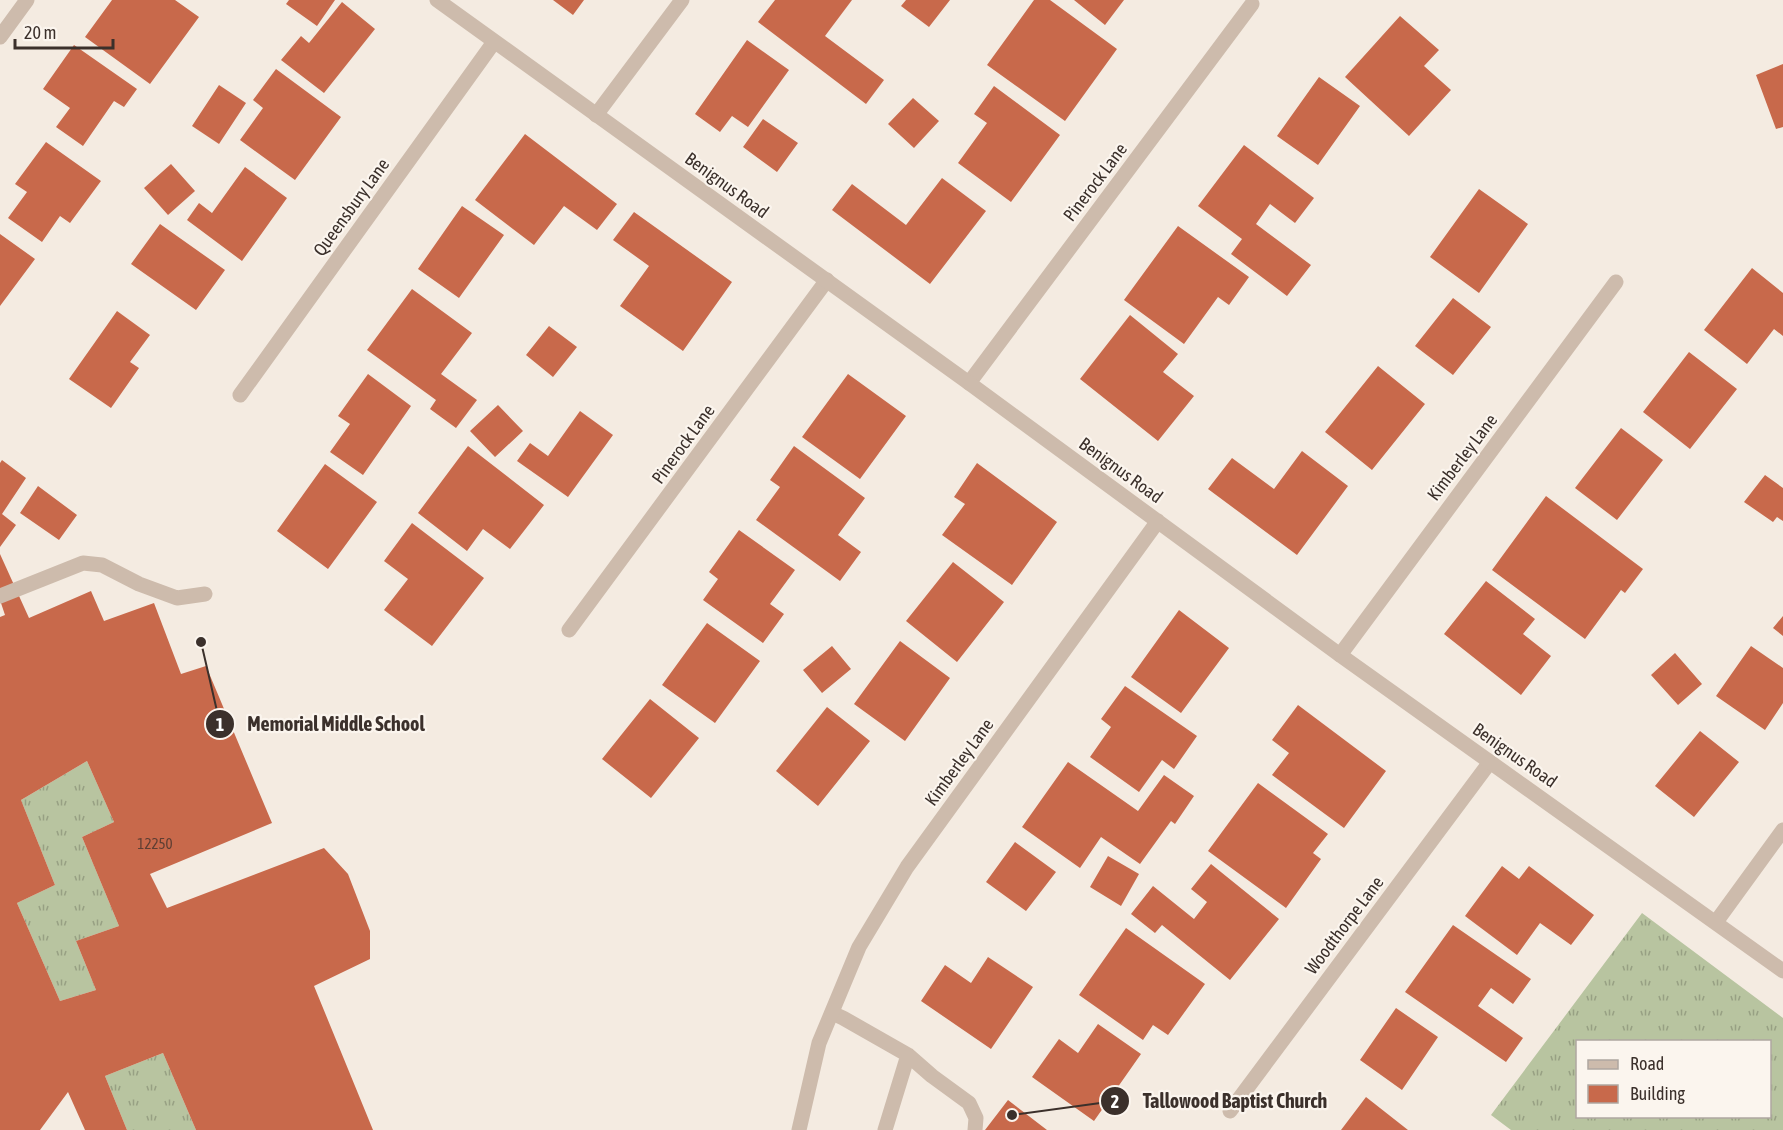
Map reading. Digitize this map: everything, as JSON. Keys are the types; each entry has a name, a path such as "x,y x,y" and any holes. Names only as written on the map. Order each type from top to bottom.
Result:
{"street":[{"path":"0,37 27,0"},
{"name":"Benignus Road","path":"437,0 827,280 1340,654 1783,971"},
{"path":"596,115 682,0"},
{"name":"Pinerock Lane","path":"969,383 1252,4"},
{"name":"Queensbury Lane","path":"240,395 494,42"},
{"name":"Pinerock Lane","path":"569,630 827,280"},
{"name":"Kimberley Lane","path":"1340,654 1616,282"},
{"name":"Kimberley Lane","path":"799,1130 819,1043 859,947 907,867 1158,521"},
{"path":"0,596 83,563 102,565 139,584 177,598 205,594"},
{"name":"Woodthorpe Lane","path":"1230,1111 1490,762"},
{"path":"1716,922 1783,830"},
{"path":"832,1013 908,1055 969,1103 976,1118 975,1130"},
{"path":"885,1130 908,1055"}],"green space":[{"path":"87,761 114,822 82,837 119,926 76,941 96,990 60,1001 17,903 55,885 21,800"},
{"path":"1642,913 1783,1018 1783,1130 1511,1130 1491,1115"},
{"path":"163,1053 196,1130 127,1130 105,1076"}],"building":[{"path":"112,0 175,0 199,17 150,84 85,37"},
{"path":"289,0 335,0 317,26 286,4"},
{"path":"553,0 584,0 573,15"},
{"path":"775,0 852,0 825,36 884,80 866,104 758,22"},
{"path":"906,0 950,0 929,27 901,6"},
{"path":"1034,0 1050,0 1117,49 1065,121 987,65"},
{"path":"1074,0 1124,0 1105,25"},
{"path":"342,2 375,29 324,93 281,60 301,36 309,43"},
{"path":"1400,16 1439,50 1424,66 1451,90 1409,136 1345,77"},
{"path":"747,40 789,70 748,127 732,116 720,132 695,114"},
{"path":"74,45 137,89 124,107 114,101 83,146 56,127 70,108 43,89"},
{"path":"1783,64 1783,127 1776,129 1756,75"},
{"path":"276,69 341,117 295,180 240,140 263,108 253,100"},
{"path":"1319,77 1360,106 1318,165 1277,136"},
{"path":"219,85 246,103 219,144 192,126"},
{"path":"994,86 1060,135 1011,202 958,163 987,123 974,114"},
{"path":"913,98 939,121 914,148 888,124"},
{"path":"763,119 798,143 777,172 743,147"},
{"path":"525,134 617,204 597,230 564,206 534,245 475,200"},
{"path":"46,142 101,181 70,223 60,216 42,242 8,218 27,192 15,184"},
{"path":"1244,145 1314,198 1295,223 1270,204 1256,224 1311,265 1287,296 1231,254 1242,239 1198,206"},
{"path":"171,164 195,191 168,215 144,188"},
{"path":"245,167 287,198 242,261 187,220 199,203 212,213"},
{"path":"942,178 986,211 930,284 832,210 852,184 906,225"},
{"path":"1479,189 1528,224 1479,293 1430,257"},
{"path":"462,206 504,235 459,298 418,269"},
{"path":"634,212 732,282 683,351 620,306 649,266 613,240"},
{"path":"160,224 225,270 196,310 131,264"},
{"path":"1178,226 1249,277 1229,305 1218,297 1184,344 1124,300"},
{"path":"0,234 35,259 0,306"},
{"path":"1752,268 1783,293 1783,336 1774,329 1747,364 1704,330"},
{"path":"412,289 472,333 441,374 477,400 456,428 430,409 436,400 367,350"},
{"path":"1453,298 1491,327 1453,375 1415,346"},
{"path":"117,311 150,335 130,362 139,368 111,408 69,379"},
{"path":"1130,315 1178,354 1163,372 1194,396 1158,441 1080,379"},
{"path":"549,326 577,347 553,377 526,355"},
{"path":"1689,352 1737,389 1690,449 1643,412"},
{"path":"1378,366 1425,404 1372,470 1325,432"},
{"path":"368,374 411,406 363,475 330,452 350,424 338,416"},
{"path":"848,374 906,416 860,479 802,437"},
{"path":"498,405 523,431 495,457 470,431"},
{"path":"580,411 613,435 568,497 517,461 530,443 548,456"},
{"path":"1621,428 1663,460 1617,520 1575,488"},
{"path":"468,446 544,505 510,549 483,529 467,551 418,513"},
{"path":"794,446 865,498 838,535 861,552 840,581 756,520 780,487 770,480"},
{"path":"1302,451 1348,486 1297,555 1208,489 1232,458 1274,489"},
{"path":"2,460 26,478 2,514 16,525 0,547 0,463"},
{"path":"977,463 1057,522 1012,585 942,535 965,504 954,497"},
{"path":"325,464 377,502 328,569 277,531"},
{"path":"1765,475 1783,488 1783,521 1777,517 1773,522 1744,502"},
{"path":"38,486 77,515 59,540 20,513"},
{"path":"1546,496 1643,569 1625,593 1621,590 1585,639 1492,570"},
{"path":"412,523 484,578 432,646 384,610 408,579 384,561"},
{"path":"739,530 795,570 770,604 784,614 763,643 703,600 718,579 709,572"},
{"path":"0,554 29,618 91,591 104,621 154,603 181,674 206,666 272,823 150,874 167,908 324,848 348,874 370,931 370,959 314,986 373,1130 196,1130 163,1053 105,1076 127,1130 85,1130 68,1092 40,1130 0,1130 0,617 5,615 0,600","holes":["87,761 114,822 82,837 119,926 76,941 96,990 60,1001 17,903 55,885 21,800"]},
{"path":"953,562 1004,602 957,662 906,621"},
{"path":"1486,581 1535,619 1523,634 1551,656 1521,695 1444,634"},
{"path":"1179,610 1229,648 1181,713 1131,677"},
{"path":"1783,616 1783,636 1773,628"},
{"path":"707,623 760,661 715,723 662,685"},
{"path":"900,641 950,678 905,741 854,704"},
{"path":"832,646 851,669 822,693 803,670"},
{"path":"1751,646 1783,668 1783,703 1765,730 1716,696"},
{"path":"1675,653 1702,684 1678,705 1651,675"},
{"path":"1125,686 1197,736 1174,769 1162,760 1139,792 1090,757 1111,727 1101,719"},
{"path":"650,699 699,738 651,798 602,759"},
{"path":"1298,705 1386,771 1344,828 1272,775 1289,753 1272,740"},
{"path":"827,707 870,741 818,806 776,771"},
{"path":"1700,731 1739,762 1694,817 1655,786"},
{"path":"1068,762 1138,811 1164,775 1194,796 1175,824 1171,821 1140,864 1101,837 1080,868 1022,827"},
{"path":"1258,783 1328,834 1313,853 1321,859 1286,908 1208,851"},
{"path":"1015,842 1056,872 1026,911 986,882"},
{"path":"1108,856 1139,874 1121,906 1090,887"},
{"path":"1211,864 1279,919 1230,980 1162,925 1155,933 1131,914 1153,886 1194,919 1207,902 1191,889"},
{"path":"1502,866 1519,879 1529,866 1594,915 1571,945 1540,923 1517,955 1465,916"},
{"path":"1453,925 1531,979 1513,1004 1491,988 1478,1006 1523,1038 1506,1062 1405,992"},
{"path":"1126,928 1205,984 1168,1035 1153,1025 1143,1040 1079,995"},
{"path":"988,957 1033,987 991,1049 921,1001 945,965 971,983"},
{"path":"1396,1008 1438,1037 1402,1090 1360,1060"},
{"path":"1098,1024 1141,1054 1094,1121 1032,1077 1059,1039 1078,1053"},
{"path":"1366,1097 1408,1130 1341,1130"},
{"path":"1008,1100 1047,1130 985,1130"}],"place":[{"name":"Memorial Middle School","path":"201,642"},
{"name":"Tallowood Baptist Church","path":"1012,1115"}]}
